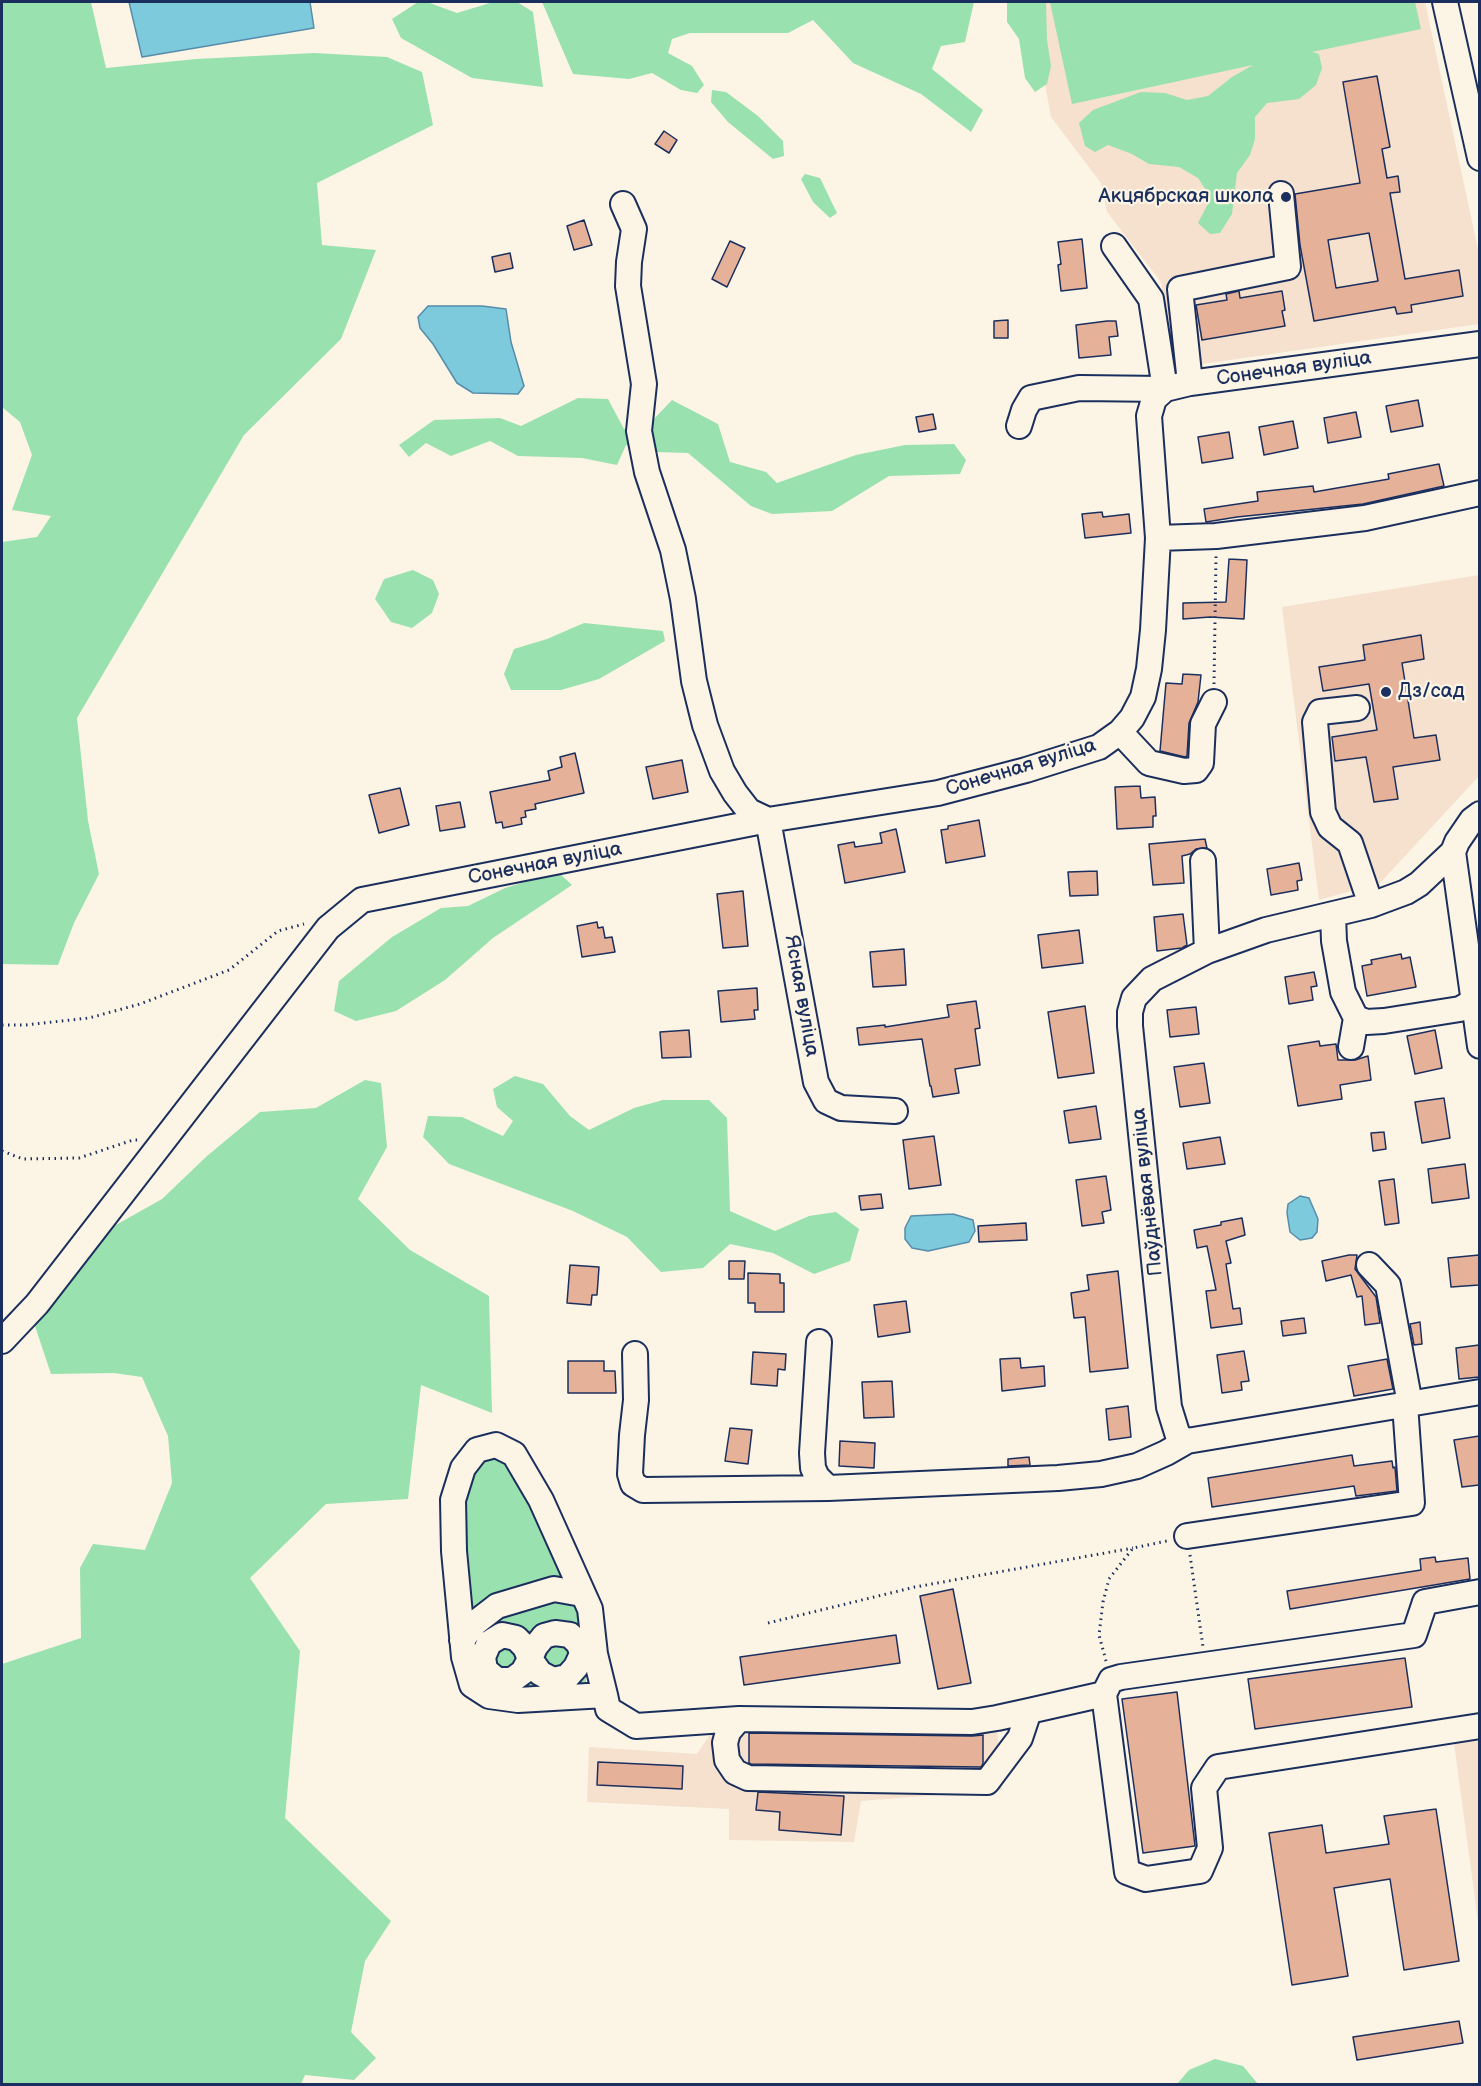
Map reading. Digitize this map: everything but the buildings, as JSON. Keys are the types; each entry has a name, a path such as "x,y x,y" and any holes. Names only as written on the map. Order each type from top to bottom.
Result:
{"street":[{"path":"1445,2 1479,158"},
{"path":"1190,383 1180,289 1288,267 1281,194"},
{"path":"623,204 634,229 628,286 644,384 639,431 647,472 665,520 676,562 698,698 722,771 749,811 768,820"},
{"path":"1019,426 1030,398 1079,388 1165,389 1151,299 1114,246"},
{"name":"Сонечная вуліца","path":"328,928 362,900 768,820 939,793 1026,770 1099,747 1120,732 1132,718 1143,697 1149,669 1158,538 1149,416 1154,399 1165,389 1190,383 1479,344"},
{"path":"1158,538 1216,536 1365,518 1479,493"},
{"path":"1120,732 1149,763 1184,771 1196,770 1201,763 1203,724 1214,702"},
{"path":"1357,708 1320,712 1315,722 1323,812 1330,827 1350,843 1371,905"},
{"name":"Паўднёвая вуліца","path":"1187,1441 1178,1436 1169,1407 1130,1012 1134,998 1152,979 1207,951 1266,930 1371,905 1406,892 1419,884 1453,852 1472,820 1479,814"},
{"name":"Ясная вуліца","path":"768,820 816,1082 825,1101 841,1108 895,1111"},
{"path":"1453,852 1479,1046"},
{"path":"1203,861 1207,951"},
{"path":"1333,915 1334,941 1343,992 1356,1018 1351,1047"},
{"path":"2,1341 37,1304 328,928"},
{"path":"1356,1018 1366,1022 1384,1021 1460,1009 1472,1002"},
{"path":"1187,1536 1412,1503 1407,1404 1388,1285 1369,1264"},
{"path":"819,1342 812,1453 813,1468 817,1477 828,1488"},
{"path":"635,1354 636,1400 630,1474 633,1484 643,1490 828,1488 1101,1474 1137,1466 1166,1454 1187,1441 1479,1392"},
{"path":"605,1695 518,1700 489,1696 472,1684 464,1657 462,1640 454,1551 453,1500 463,1468 477,1450 496,1445 514,1454 541,1500 590,1609 589,1654 605,1695 608,1708 636,1726 739,1719 972,1722 1029,1711 1108,1687 1121,1677 1414,1635 1425,1602 1479,1592"},
{"path":"462,1640 475,1623 497,1606 554,1589 582,1594"},
{"path":"555,1633 570,1635 589,1654 567,1677 553,1680 540,1673 530,1659 535,1647 544,1636 555,1633"},
{"path":"1108,1687 1127,1872 1146,1880 1200,1871 1210,1848 1204,1788 1218,1767 1479,1726"},
{"path":"739,1719 728,1732 725,1743 727,1760 735,1772 748,1778 987,1782 1020,1738 1029,1711"}],"path":[{"path":"1214,702 1216,536"},
{"path":"2,1025 89,1018 141,1004 229,970 278,931 320,920 328,928"},
{"path":"2,1151 22,1159 79,1158 133,1140 164,1139"},
{"path":"768,1623 915,1587 1187,1536 1206,1665"},
{"path":"1108,1687 1099,1635 1103,1602 1109,1579 1132,1548"}],"shaded area":[{"name":"Акцябрская школа","path":"1030,2 1425,2 1479,254 1479,324 1175,368 1161,282 1107,212 1101,183 1051,117"},
{"name":"Дз/сад","path":"1479,575 1479,776 1380,883 1319,900 1282,607"},
{"path":"715,1727 997,1727 1002,1790 861,1801 854,1842 729,1840 729,1809 587,1802 589,1747 697,1754"},
{"path":"1480,1739 1479,1929 1454,1743"}],"green space":[{"path":"2,2 91,2 106,68 196,59 314,53 387,57 422,72 433,125 317,183 322,245 376,250 341,339 244,435 77,718 88,821 99,874 74,923 58,965 2,964 2,542 37,537 51,516 12,510 32,455 20,422 2,407"},
{"path":"418,2 427,2 457,13 493,2 517,2 533,12 543,87 472,78 401,38 392,19"},
{"path":"542,2 974,2 965,42 941,46 932,69 983,110 971,132 921,94 853,63 813,20 788,33 690,33 672,39 668,53 692,66 704,85 697,93 681,90 652,73 629,79 573,74"},
{"path":"1007,2 1046,2 1047,40 1051,66 1047,84 1035,92 1025,78 1019,39 1007,22"},
{"path":"1050,2 1415,2 1421,29 1312,52 1319,54 1322,68 1316,85 1299,99 1267,103 1255,117 1255,139 1250,155 1237,173 1232,214 1220,233 1210,234 1198,223 1211,198 1198,178 1179,167 1149,164 1132,154 1108,145 1095,152 1085,146 1079,123 1093,110 1141,92 1165,93 1187,100 1208,96 1232,77 1253,65 1072,104"},
{"path":"712,90 726,92 758,116 783,141 784,156 773,159 728,122 711,102"},
{"path":"805,174 820,178 837,213 830,218 813,202 801,179"},
{"path":"578,398 608,399 624,429 651,422 672,400 718,424 730,462 766,472 777,483 856,455 905,445 954,444 966,460 960,474 889,476 832,511 772,514 751,506 688,453 655,452 626,445 617,465 582,458 518,456 490,441 451,456 426,443 409,457 399,445 434,420 500,418 521,426"},
{"path":"413,570 433,580 439,594 432,613 412,628 391,622 375,599 384,579"},
{"path":"584,623 663,631 665,641 599,679 561,690 511,690 504,674 514,649 547,639"},
{"path":"558,872 572,885 493,938 445,980 396,1011 356,1021 334,1011 339,981 392,937 441,908 468,906 505,888"},
{"path":"515,1076 543,1084 570,1116 589,1130 634,1108 663,1100 709,1100 727,1118 730,1211 775,1231 809,1216 836,1212 859,1229 850,1261 814,1274 773,1253 730,1244 703,1268 661,1272 627,1237 573,1211 449,1164 423,1137 428,1116 462,1117 503,1136 513,1121 497,1107 493,1089"},
{"path":"365,1080 381,1083 387,1147 358,1199 410,1250 489,1296 492,1413 421,1385 408,1499 326,1504 250,1578 300,1651 285,1818 391,1921 365,1961 351,2032 376,2058 354,2080 305,2075 301,2084 2,2084 2,1664 81,1638 80,1568 93,1544 145,1550 172,1483 168,1436 142,1377 114,1373 51,1374 34,1323 107,1230 162,1199 207,1156 260,1112 316,1108"},
{"path":"508,1457 571,1582 467,1622 458,1506 476,1458"},
{"path":"559,1595 572,1599 580,1608 586,1622 587,1644 578,1635 564,1628 545,1630 536,1637 530,1648 521,1637 507,1630 485,1641 478,1655 479,1667 485,1678 496,1685 511,1687 525,1679 531,1671 540,1680 554,1683 571,1681 586,1663 586,1688 515,1694 490,1689 478,1681 469,1660 473,1640 487,1620 507,1608 534,1599"},
{"path":"503,1640 524,1659 501,1676 489,1649"},
{"path":"548,1640 575,1650 567,1670 542,1668 539,1648"},
{"path":"1215,2059 1243,2066 1258,2084 1177,2084 1189,2070"}],"water":[{"path":"129,2 310,2 314,28 142,57"},
{"path":"428,306 482,306 506,309 511,342 524,386 518,394 473,393 457,383 433,344 420,328 418,317"},
{"path":"1300,1196 1309,1198 1318,1219 1317,1232 1312,1238 1300,1240 1290,1232 1287,1213 1288,1204"},
{"path":"953,1214 973,1220 975,1231 969,1242 928,1251 912,1248 905,1239 905,1228 911,1216"}],"place":[{"name":"Акцябрская школа","path":"1286,197"},
{"name":"Дз/сад","path":"1386,692"}]}
